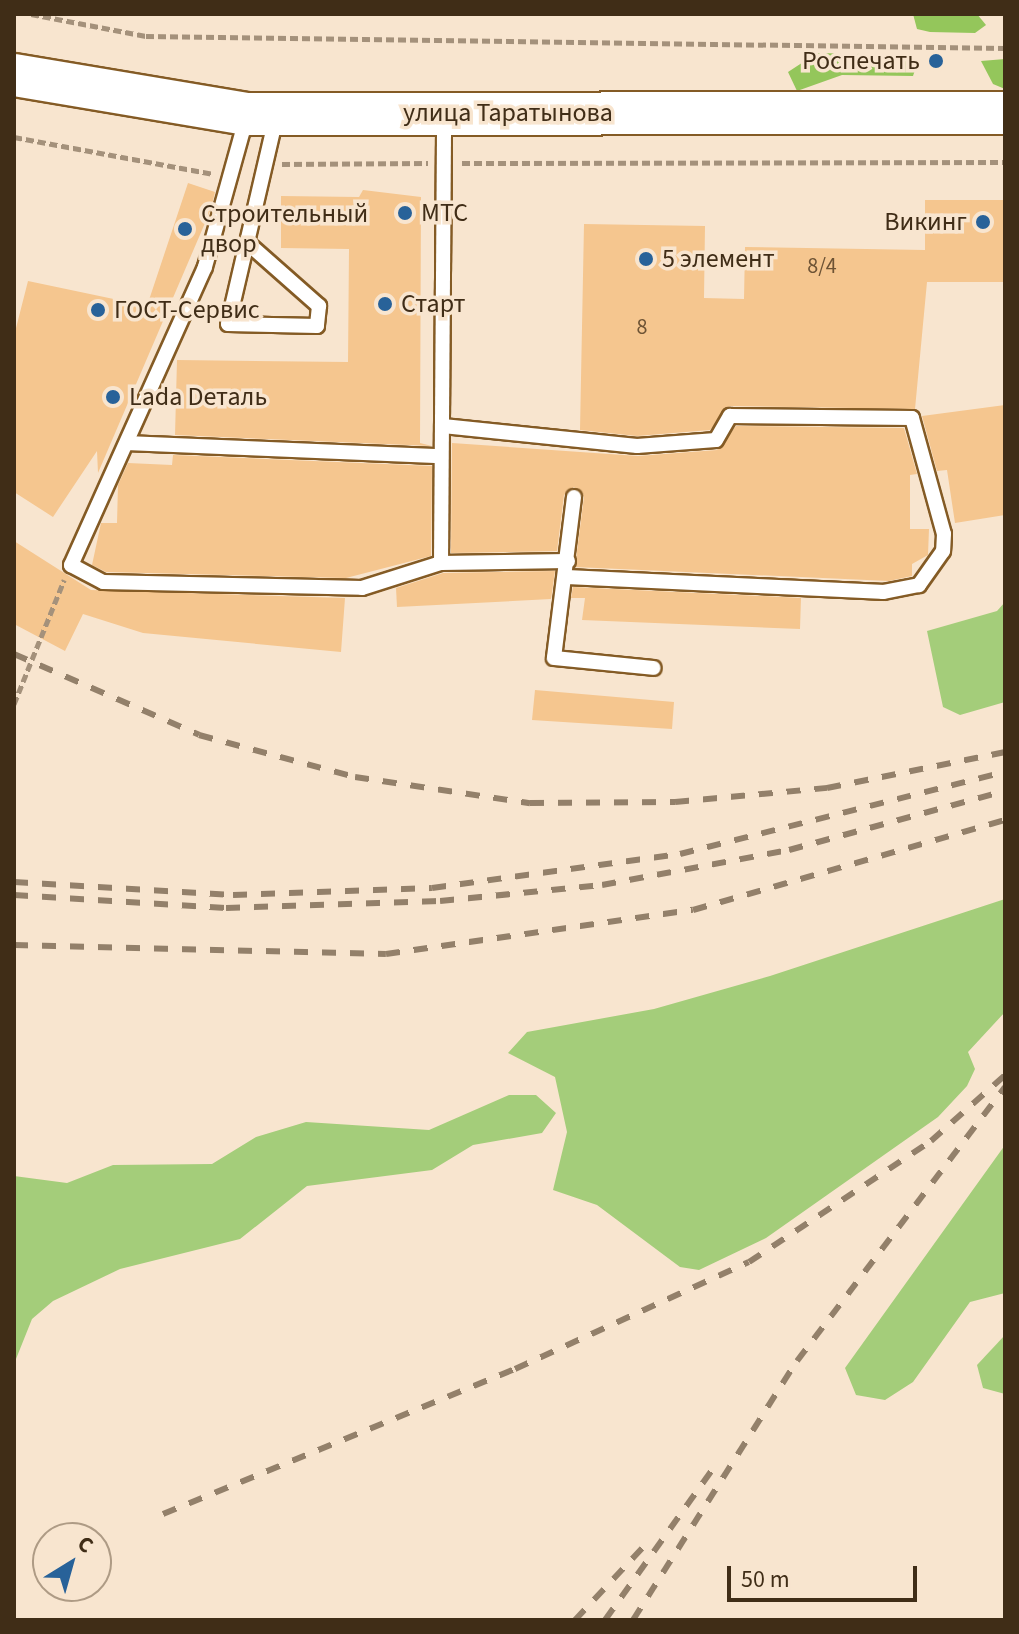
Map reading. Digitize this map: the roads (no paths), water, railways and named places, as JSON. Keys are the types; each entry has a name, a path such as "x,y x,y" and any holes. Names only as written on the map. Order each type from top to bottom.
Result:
{"street":[{"name":"улица Таратынова","path":"14,75 262,113 1005,113"}],"lane":[{"path":"251,246 319,306 317,326 228,324 271,165 262,113"},
{"path":"262,113 233,176 179,334 71,565 103,582 362,588 441,563 568,561"},
{"path":"441,563 444,113"},
{"path":"443,426 637,446 716,440 730,416 912,418 944,534 943,551 919,585 883,592 568,577"},
{"path":"127,443 440,456"},
{"path":"574,497 568,577 554,658 654,668"}],"railway":[{"path":"14,654 199,735 355,777 530,803 675,802 827,788 1005,752"},
{"path":"14,882 233,895 432,888 680,854 1005,772"},
{"path":"14,895 226,908 440,901 602,885 789,850 1005,791"},
{"path":"14,945 386,954 693,910 1005,820"},
{"path":"163,1514 515,1369 749,1262 931,1141 1005,1075"},
{"path":"633,1620 797,1361 1005,1087"},
{"path":"605,1620 714,1467"},
{"path":"575,1620 646,1544"}],"place":[{"name":"Роспечать","path":"936,61"},
{"name":"МТС","path":"405,213"},
{"name":"Викинг","path":"983,222"},
{"name":"Строительный двор","path":"185,229"},
{"name":"5 элемент","path":"646,259"},
{"name":"Старт","path":"385,304"},
{"name":"ГОСТ-Сервис","path":"98,310"},
{"name":"Lada Dеталь","path":"113,397"}]}
